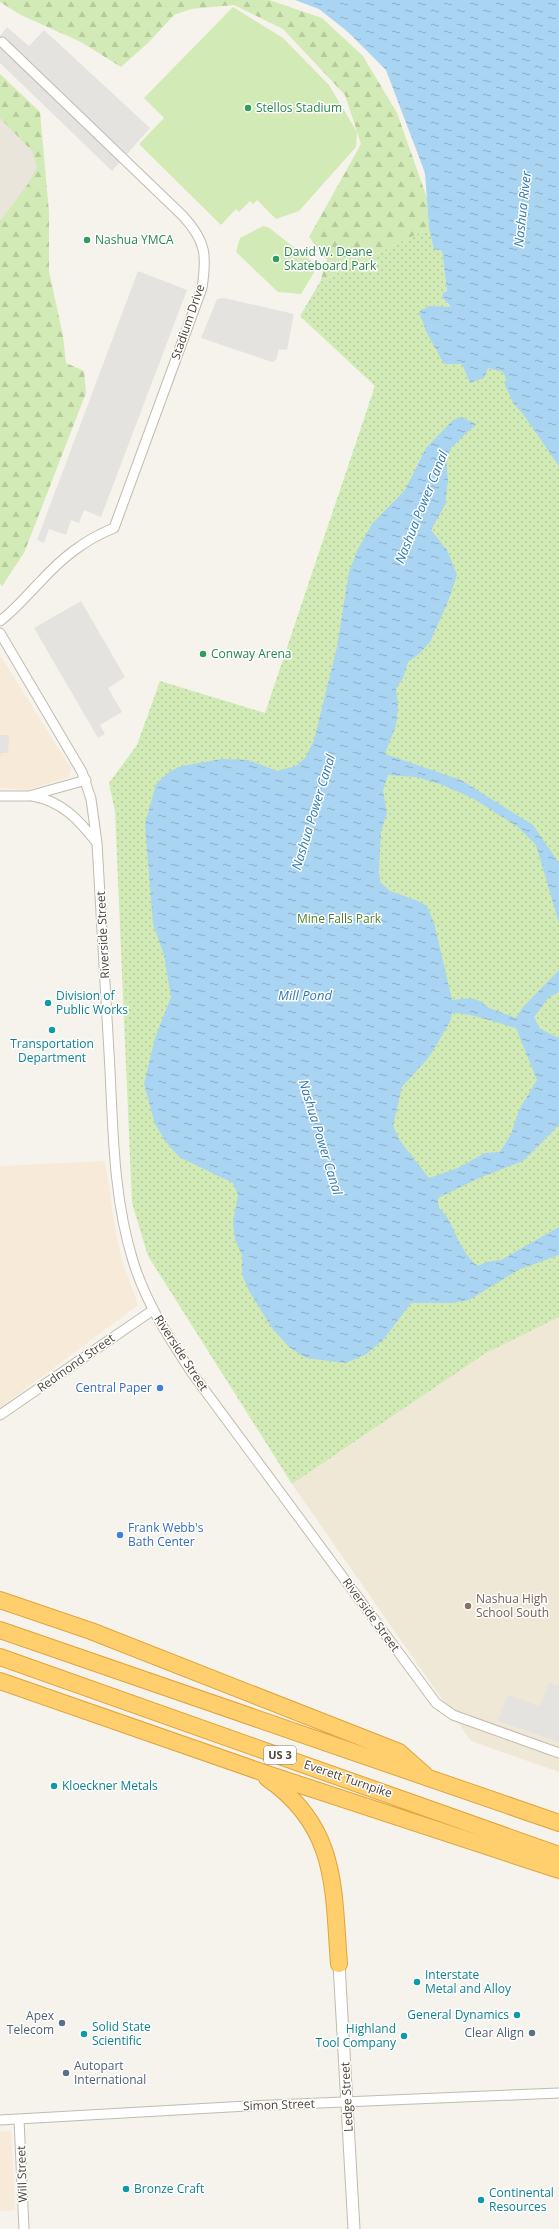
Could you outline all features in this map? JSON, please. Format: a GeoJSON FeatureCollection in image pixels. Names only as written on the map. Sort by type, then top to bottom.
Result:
{"type":"FeatureCollection","features":[{"type":"Feature","properties":{"kind":"highway"},"geometry":{"type":"LineString","coordinates":[[0,1600],[99,1634],[399,1752],[429,1779]]}},
{"type":"Feature","properties":{"kind":"highway","name":"US 3"},"geometry":{"type":"LineString","coordinates":[[0,1630],[559,1823]]}},
{"type":"Feature","properties":{"kind":"highway","name":"Everett Turnpike"},"geometry":{"type":"LineString","coordinates":[[0,1658],[559,1855]]}},
{"type":"Feature","properties":{"kind":"highway"},"geometry":{"type":"LineString","coordinates":[[0,1682],[250,1769],[559,1870]]}},
{"type":"Feature","properties":{"kind":"highway"},"geometry":{"type":"LineString","coordinates":[[250,1769],[274,1783],[297,1804],[313,1825],[323,1845],[332,1875],[339,1964]]}},
{"type":"Feature","properties":{"kind":"street","name":"Stadium Drive"},"geometry":{"type":"LineString","coordinates":[[0,621],[14,610],[57,564],[73,550],[114,528],[202,288],[205,255],[199,235],[183,216],[2,42]]}},
{"type":"Feature","properties":{"kind":"street","name":"Riverside Street"},"geometry":{"type":"LineString","coordinates":[[0,633],[86,780],[92,805],[97,843],[112,1121],[121,1213],[134,1262],[153,1310],[164,1331],[192,1373],[436,1703],[453,1715],[559,1753]]}},
{"type":"Feature","properties":{"kind":"street"},"geometry":{"type":"LineString","coordinates":[[29,796],[86,780]]}},
{"type":"Feature","properties":{"kind":"street"},"geometry":{"type":"LineString","coordinates":[[0,796],[29,796],[48,799],[63,807],[80,821],[97,843]]}},
{"type":"Feature","properties":{"kind":"street","name":"Redmond Street"},"geometry":{"type":"LineString","coordinates":[[0,1415],[153,1310]]}},
{"type":"Feature","properties":{"kind":"street","name":"Ledge Street"},"geometry":{"type":"LineString","coordinates":[[339,1964],[354,2229]]}},
{"type":"Feature","properties":{"kind":"street","name":"Simon Street"},"geometry":{"type":"LineString","coordinates":[[0,2120],[559,2093]]}},
{"type":"Feature","properties":{"kind":"street","name":"Will Street"},"geometry":{"type":"LineString","coordinates":[[20,2119],[24,2229]]}},
{"type":"Feature","properties":{"kind":"shaded area"},"geometry":{"type":"Polygon","coordinates":[[[7,27],[29,46],[44,30],[150,128],[112,171],[0,63],[0,36],[7,27]]]}},
{"type":"Feature","properties":{"kind":"shaded area"},"geometry":{"type":"Polygon","coordinates":[[[0,81],[35,114],[49,252],[0,268],[0,81]]]}},
{"type":"Feature","properties":{"kind":"shaded area"},"geometry":{"type":"Polygon","coordinates":[[[138,271],[187,290],[101,517],[84,510],[79,523],[71,520],[66,535],[49,529],[44,543],[37,540],[138,271]]]}},
{"type":"Feature","properties":{"kind":"shaded area"},"geometry":{"type":"Polygon","coordinates":[[[224,298],[294,314],[287,350],[279,349],[276,360],[272,362],[201,338],[217,299],[224,298]]]}},
{"type":"Feature","properties":{"kind":"shaded area"},"geometry":{"type":"Polygon","coordinates":[[[81,601],[125,677],[108,688],[122,712],[100,725],[105,734],[98,738],[34,628],[81,601]]]}},
{"type":"Feature","properties":{"kind":"shaded area"},"geometry":{"type":"Polygon","coordinates":[[[0,655],[71,769],[69,777],[27,790],[0,788],[0,655]]]}},
{"type":"Feature","properties":{"kind":"shaded area"},"geometry":{"type":"Polygon","coordinates":[[[0,735],[9,735],[8,753],[1,753],[1,756],[0,756],[0,735]]]}},
{"type":"Feature","properties":{"kind":"shaded area"},"geometry":{"type":"Polygon","coordinates":[[[105,1161],[116,1234],[123,1264],[138,1305],[0,1408],[0,1166],[105,1161]]]}},
{"type":"Feature","properties":{"kind":"shaded area","name":"Nashua High School South"},"geometry":{"type":"Polygon","coordinates":[[[559,1317],[559,1772],[471,1741],[292,1484],[486,1353],[559,1317]]]}},
{"type":"Feature","properties":{"kind":"shaded area"},"geometry":{"type":"Polygon","coordinates":[[[549,1682],[559,1686],[559,1742],[498,1721],[507,1695],[540,1706],[549,1682]]]}},
{"type":"Feature","properties":{"kind":"shaded area"},"geometry":{"type":"Polygon","coordinates":[[[11,2131],[15,2210],[0,2211],[0,2132],[11,2131]]]}},
{"type":"Feature","properties":{"kind":"green space"},"geometry":{"type":"Polygon","coordinates":[[[0,0],[269,0],[322,18],[363,56],[397,113],[427,198],[429,228],[320,282],[327,260],[309,237],[361,144],[345,95],[283,29],[234,5],[191,9],[174,15],[148,43],[121,67],[81,42],[21,15],[0,2],[0,0]]]}},
{"type":"Feature","properties":{"kind":"green space","name":"Stellos Stadium"},"geometry":{"type":"Polygon","coordinates":[[[233,7],[283,38],[329,85],[357,132],[356,147],[299,211],[276,219],[257,200],[253,204],[250,201],[239,212],[236,209],[221,225],[139,144],[164,118],[144,98],[233,7]]]}},
{"type":"Feature","properties":{"kind":"green space"},"geometry":{"type":"Polygon","coordinates":[[[0,74],[40,112],[49,212],[49,271],[63,336],[66,363],[84,371],[86,393],[24,553],[2,586],[0,584],[0,221],[28,184],[37,167],[32,151],[0,118],[0,74]]]}},
{"type":"Feature","properties":{"kind":"green space","name":"David W. Deane Skateboard Park"},"geometry":{"type":"Polygon","coordinates":[[[263,226],[268,227],[318,266],[301,294],[278,292],[236,252],[240,238],[263,226]]]}},
{"type":"Feature","properties":{"kind":"green space","name":"Mine Falls Park"},"geometry":{"type":"Polygon","coordinates":[[[429,228],[434,248],[442,251],[447,291],[442,297],[451,308],[429,306],[559,335],[559,1317],[486,1353],[292,1484],[148,1256],[132,1203],[115,811],[109,783],[137,745],[160,681],[265,713],[375,386],[300,316],[320,282],[429,228]]]}},
{"type":"Feature","properties":{"kind":"water","name":"Nashua River"},"geometry":{"type":"Polygon","coordinates":[[[295,0],[559,0],[559,466],[523,414],[513,403],[504,382],[507,380],[503,372],[488,368],[484,378],[470,383],[462,364],[444,364],[427,333],[419,312],[429,306],[451,307],[442,297],[443,293],[447,291],[442,251],[434,249],[429,228],[425,173],[386,70],[348,32],[319,9],[295,0]]]}},
{"type":"Feature","properties":{"kind":"water","name":"Mill Pond"},"geometry":{"type":"Polygon","coordinates":[[[461,417],[476,424],[451,448],[446,459],[448,480],[445,505],[431,530],[447,550],[457,575],[447,604],[430,642],[419,654],[408,662],[403,678],[396,689],[398,706],[396,725],[385,754],[461,780],[533,825],[559,863],[559,923],[536,845],[518,827],[474,799],[443,785],[416,777],[388,775],[383,791],[387,813],[381,831],[379,871],[380,882],[390,891],[418,901],[427,906],[434,923],[452,1000],[471,998],[480,1001],[489,1008],[516,1018],[523,1007],[559,970],[559,992],[548,998],[534,1017],[540,1029],[559,1038],[559,1125],[523,1161],[479,1178],[438,1198],[438,1206],[448,1219],[460,1244],[468,1256],[478,1266],[486,1262],[501,1260],[559,1227],[559,1255],[518,1270],[469,1300],[451,1303],[411,1303],[383,1340],[365,1355],[345,1363],[306,1358],[289,1347],[272,1328],[249,1291],[242,1274],[242,1255],[235,1240],[233,1222],[238,1195],[233,1183],[179,1157],[166,1142],[155,1124],[144,1084],[155,1038],[171,997],[164,955],[153,924],[145,824],[156,784],[169,772],[182,766],[222,759],[248,760],[277,771],[296,766],[306,757],[314,740],[337,647],[349,572],[358,549],[372,524],[405,490],[426,448],[453,420],[461,417]],[[452,1013],[450,1022],[429,1057],[402,1087],[393,1126],[400,1141],[429,1178],[458,1168],[485,1153],[500,1152],[511,1134],[519,1110],[537,1080],[516,1028],[476,1016],[452,1013]]]}},
{"type":"Feature","properties":{"kind":"place","name":"Stellos Stadium"},"geometry":{"type":"Point","coordinates":[248,108]}},
{"type":"Feature","properties":{"kind":"place","name":"Nashua YMCA"},"geometry":{"type":"Point","coordinates":[87,240]}},
{"type":"Feature","properties":{"kind":"place","name":"David W. Deane Skateboard Park"},"geometry":{"type":"Point","coordinates":[276,259]}},
{"type":"Feature","properties":{"kind":"place","name":"Conway Arena"},"geometry":{"type":"Point","coordinates":[203,654]}},
{"type":"Feature","properties":{"kind":"place","name":"Division of Public Works"},"geometry":{"type":"Point","coordinates":[48,1003]}},
{"type":"Feature","properties":{"kind":"place","name":"Transportation Department"},"geometry":{"type":"Point","coordinates":[52,1030]}},
{"type":"Feature","properties":{"kind":"place","name":"Central Paper"},"geometry":{"type":"Point","coordinates":[160,1388]}},
{"type":"Feature","properties":{"kind":"place","name":"Frank Webb's Bath Center"},"geometry":{"type":"Point","coordinates":[120,1535]}},
{"type":"Feature","properties":{"kind":"place","name":"Nashua High School South"},"geometry":{"type":"Point","coordinates":[468,1606]}},
{"type":"Feature","properties":{"kind":"place","name":"Kloeckner Metals"},"geometry":{"type":"Point","coordinates":[54,1786]}},
{"type":"Feature","properties":{"kind":"place","name":"Interstate Metal and Alloy"},"geometry":{"type":"Point","coordinates":[417,1982]}},
{"type":"Feature","properties":{"kind":"place","name":"General Dynamics"},"geometry":{"type":"Point","coordinates":[517,2015]}},
{"type":"Feature","properties":{"kind":"place","name":"Apex Telecom"},"geometry":{"type":"Point","coordinates":[62,2023]}},
{"type":"Feature","properties":{"kind":"place","name":"Clear Align"},"geometry":{"type":"Point","coordinates":[532,2033]}},
{"type":"Feature","properties":{"kind":"place","name":"Solid State Scientific"},"geometry":{"type":"Point","coordinates":[84,2034]}},
{"type":"Feature","properties":{"kind":"place","name":"Highland Tool Company"},"geometry":{"type":"Point","coordinates":[404,2036]}},
{"type":"Feature","properties":{"kind":"place","name":"Autopart International"},"geometry":{"type":"Point","coordinates":[66,2073]}},
{"type":"Feature","properties":{"kind":"place","name":"Bronze Craft"},"geometry":{"type":"Point","coordinates":[126,2189]}},
{"type":"Feature","properties":{"kind":"place","name":"Continental Resources"},"geometry":{"type":"Point","coordinates":[481,2200]}},
{"type":"Feature","properties":{"kind":"water label","name":"Nashua Power Canal"},"geometry":{"type":"Point","coordinates":[421,507]}},
{"type":"Feature","properties":{"kind":"water label","name":"Nashua Power Canal"},"geometry":{"type":"Point","coordinates":[313,812]}},
{"type":"Feature","properties":{"kind":"water label","name":"Nashua Power Canal"},"geometry":{"type":"Point","coordinates":[321,1137]}}]}
